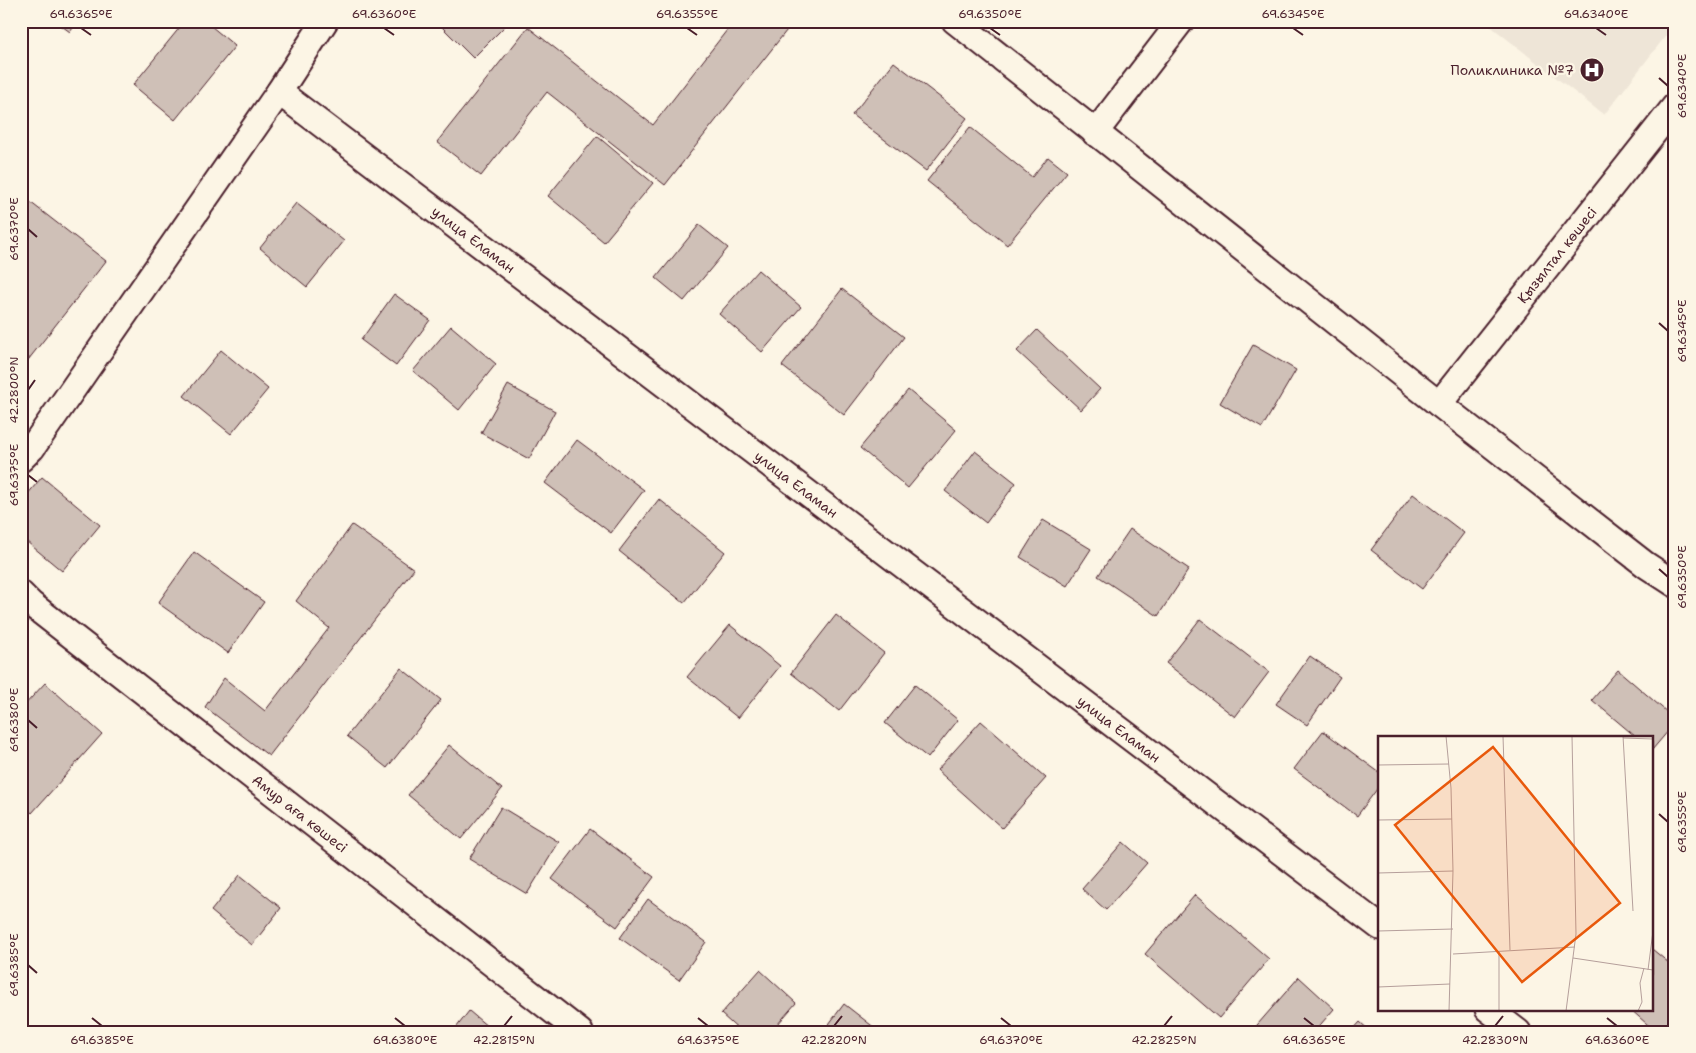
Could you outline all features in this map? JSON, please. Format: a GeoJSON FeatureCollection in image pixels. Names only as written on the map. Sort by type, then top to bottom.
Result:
{"type":"FeatureCollection","features":[{"type":"Feature","properties":{"kind":"street"},"geometry":{"type":"LineString","coordinates":[[21,459],[32,448],[279,92],[325,21]]}},
{"type":"Feature","properties":{"kind":"street"},"geometry":{"type":"LineString","coordinates":[[955,21],[1439,404],[1646,565],[1675,584]]}},
{"type":"Feature","properties":{"kind":"street"},"geometry":{"type":"LineString","coordinates":[[1095,133],[1181,21]]}},
{"type":"Feature","properties":{"kind":"street","name":"улица Еламан"},"geometry":{"type":"LineString","coordinates":[[279,92],[1378,925]]}},
{"type":"Feature","properties":{"kind":"street","name":"Қызылтал көшесі"},"geometry":{"type":"LineString","coordinates":[[1439,404],[1675,106]]}},
{"type":"Feature","properties":{"kind":"street","name":"Амур аға көшесі"},"geometry":{"type":"LineString","coordinates":[[21,594],[31,604],[580,1032]]}},
{"type":"Feature","properties":{"kind":"street"},"geometry":{"type":"LineString","coordinates":[[1489,1010],[1518,1032]]}},
{"type":"Feature","properties":{"kind":"shaded area","name":"Поликлиника №7"},"geometry":{"type":"Polygon","coordinates":[[[1484,21],[1675,21],[1675,24],[1604,115],[1484,21]]]}},
{"type":"Feature","properties":{"kind":"building"},"geometry":{"type":"Polygon","coordinates":[[[55,21],[78,21],[70,32],[55,21]]]}},
{"type":"Feature","properties":{"kind":"building"},"geometry":{"type":"Polygon","coordinates":[[[185,21],[205,21],[235,46],[175,120],[133,85],[185,21]]]}},
{"type":"Feature","properties":{"kind":"building"},"geometry":{"type":"Polygon","coordinates":[[[436,21],[510,21],[473,58],[436,21]]]}},
{"type":"Feature","properties":{"kind":"building"},"geometry":{"type":"Polygon","coordinates":[[[734,21],[794,21],[665,185],[547,92],[481,176],[437,142],[528,27],[653,125],[734,21]]]}},
{"type":"Feature","properties":{"kind":"building"},"geometry":{"type":"Polygon","coordinates":[[[894,62],[967,118],[926,171],[852,115],[894,62]]]}},
{"type":"Feature","properties":{"kind":"building"},"geometry":{"type":"Polygon","coordinates":[[[970,127],[1032,177],[1048,157],[1067,172],[1007,245],[927,181],[970,127]]]}},
{"type":"Feature","properties":{"kind":"building"},"geometry":{"type":"Polygon","coordinates":[[[597,136],[653,183],[604,242],[548,196],[597,136]]]}},
{"type":"Feature","properties":{"kind":"building"},"geometry":{"type":"Polygon","coordinates":[[[21,195],[106,261],[21,369],[21,195]]]}},
{"type":"Feature","properties":{"kind":"building"},"geometry":{"type":"Polygon","coordinates":[[[296,203],[344,241],[307,287],[260,248],[296,203]]]}},
{"type":"Feature","properties":{"kind":"building"},"geometry":{"type":"Polygon","coordinates":[[[699,225],[728,248],[684,301],[656,278],[699,225]]]}},
{"type":"Feature","properties":{"kind":"building"},"geometry":{"type":"Polygon","coordinates":[[[758,270],[801,307],[762,352],[719,314],[758,270]]]}},
{"type":"Feature","properties":{"kind":"building"},"geometry":{"type":"Polygon","coordinates":[[[842,289],[904,337],[844,415],[782,366],[842,289]]]}},
{"type":"Feature","properties":{"kind":"building"},"geometry":{"type":"Polygon","coordinates":[[[394,294],[430,320],[396,366],[361,340],[394,294]]]}},
{"type":"Feature","properties":{"kind":"building"},"geometry":{"type":"Polygon","coordinates":[[[451,326],[496,364],[459,410],[413,371],[451,326]]]}},
{"type":"Feature","properties":{"kind":"building"},"geometry":{"type":"Polygon","coordinates":[[[1037,330],[1100,389],[1081,410],[1017,351],[1037,330]]]}},
{"type":"Feature","properties":{"kind":"building"},"geometry":{"type":"Polygon","coordinates":[[[1253,345],[1296,370],[1262,428],[1220,403],[1253,345]]]}},
{"type":"Feature","properties":{"kind":"building"},"geometry":{"type":"Polygon","coordinates":[[[221,350],[268,389],[231,434],[184,396],[221,350]]]}},
{"type":"Feature","properties":{"kind":"building"},"geometry":{"type":"Polygon","coordinates":[[[508,385],[555,411],[529,459],[481,433],[508,385]]]}},
{"type":"Feature","properties":{"kind":"building"},"geometry":{"type":"Polygon","coordinates":[[[908,390],[956,430],[908,488],[860,448],[908,390]]]}},
{"type":"Feature","properties":{"kind":"building"},"geometry":{"type":"Polygon","coordinates":[[[577,440],[644,490],[611,533],[545,483],[577,440]]]}},
{"type":"Feature","properties":{"kind":"building"},"geometry":{"type":"Polygon","coordinates":[[[975,451],[1016,483],[986,523],[945,491],[975,451]]]}},
{"type":"Feature","properties":{"kind":"building"},"geometry":{"type":"Polygon","coordinates":[[[42,477],[100,525],[62,571],[21,537],[21,502],[42,477]]]}},
{"type":"Feature","properties":{"kind":"building"},"geometry":{"type":"Polygon","coordinates":[[[1413,494],[1464,533],[1422,589],[1371,550],[1413,494]]]}},
{"type":"Feature","properties":{"kind":"building"},"geometry":{"type":"Polygon","coordinates":[[[659,499],[725,552],[684,603],[619,551],[659,499]]]}},
{"type":"Feature","properties":{"kind":"building"},"geometry":{"type":"Polygon","coordinates":[[[1043,520],[1091,549],[1067,586],[1020,557],[1043,520]]]}},
{"type":"Feature","properties":{"kind":"building"},"geometry":{"type":"Polygon","coordinates":[[[352,525],[414,569],[269,756],[205,707],[224,678],[265,711],[329,628],[296,601],[352,525]]]}},
{"type":"Feature","properties":{"kind":"building"},"geometry":{"type":"Polygon","coordinates":[[[1130,529],[1189,569],[1158,616],[1098,576],[1130,529]]]}},
{"type":"Feature","properties":{"kind":"building"},"geometry":{"type":"Polygon","coordinates":[[[194,552],[264,602],[228,653],[158,603],[194,552]]]}},
{"type":"Feature","properties":{"kind":"building"},"geometry":{"type":"Polygon","coordinates":[[[836,615],[884,653],[839,711],[791,673],[836,615]]]}},
{"type":"Feature","properties":{"kind":"building"},"geometry":{"type":"Polygon","coordinates":[[[1200,619],[1269,672],[1235,717],[1166,663],[1200,619]]]}},
{"type":"Feature","properties":{"kind":"building"},"geometry":{"type":"Polygon","coordinates":[[[730,625],[780,666],[738,718],[687,677],[730,625]]]}},
{"type":"Feature","properties":{"kind":"building"},"geometry":{"type":"Polygon","coordinates":[[[1310,656],[1340,677],[1307,725],[1276,704],[1310,656]]]}},
{"type":"Feature","properties":{"kind":"building"},"geometry":{"type":"Polygon","coordinates":[[[401,668],[441,700],[387,768],[347,736],[401,668]]]}},
{"type":"Feature","properties":{"kind":"building"},"geometry":{"type":"Polygon","coordinates":[[[1618,670],[1675,719],[1675,723],[1654,748],[1654,736],[1635,736],[1592,700],[1618,670]]]}},
{"type":"Feature","properties":{"kind":"building"},"geometry":{"type":"Polygon","coordinates":[[[45,683],[102,734],[32,813],[21,803],[21,709],[45,683]]]}},
{"type":"Feature","properties":{"kind":"building"},"geometry":{"type":"Polygon","coordinates":[[[915,685],[958,720],[928,758],[885,723],[915,685]]]}},
{"type":"Feature","properties":{"kind":"building"},"geometry":{"type":"Polygon","coordinates":[[[981,721],[1046,778],[1002,828],[937,770],[981,721]]]}},
{"type":"Feature","properties":{"kind":"building"},"geometry":{"type":"Polygon","coordinates":[[[1323,731],[1378,772],[1378,788],[1357,816],[1294,769],[1323,731]]]}},
{"type":"Feature","properties":{"kind":"building"},"geometry":{"type":"Polygon","coordinates":[[[449,745],[502,789],[461,839],[408,795],[449,745]]]}},
{"type":"Feature","properties":{"kind":"building"},"geometry":{"type":"Polygon","coordinates":[[[501,807],[559,842],[527,894],[469,859],[501,807]]]}},
{"type":"Feature","properties":{"kind":"building"},"geometry":{"type":"Polygon","coordinates":[[[590,829],[654,877],[617,927],[552,879],[590,829]]]}},
{"type":"Feature","properties":{"kind":"building"},"geometry":{"type":"Polygon","coordinates":[[[1123,842],[1147,863],[1106,910],[1082,889],[1123,842]]]}},
{"type":"Feature","properties":{"kind":"building"},"geometry":{"type":"Polygon","coordinates":[[[240,875],[281,908],[252,945],[211,911],[240,875]]]}},
{"type":"Feature","properties":{"kind":"building"},"geometry":{"type":"Polygon","coordinates":[[[1195,895],[1269,959],[1219,1018],[1145,954],[1195,895]]]}},
{"type":"Feature","properties":{"kind":"building"},"geometry":{"type":"Polygon","coordinates":[[[648,899],[706,942],[679,980],[620,938],[648,899]]]}},
{"type":"Feature","properties":{"kind":"building"},"geometry":{"type":"Polygon","coordinates":[[[1654,951],[1675,968],[1675,1014],[1660,1032],[1656,1032],[1631,1010],[1654,1010],[1654,951]]]}},
{"type":"Feature","properties":{"kind":"building"},"geometry":{"type":"Polygon","coordinates":[[[760,970],[796,1003],[771,1032],[741,1032],[721,1014],[760,970]]]}},
{"type":"Feature","properties":{"kind":"building"},"geometry":{"type":"Polygon","coordinates":[[[1299,977],[1334,1009],[1314,1032],[1251,1032],[1299,977]]]}},
{"type":"Feature","properties":{"kind":"building"},"geometry":{"type":"Polygon","coordinates":[[[844,1004],[880,1032],[823,1032],[844,1004]]]}},
{"type":"Feature","properties":{"kind":"building"},"geometry":{"type":"Polygon","coordinates":[[[469,1011],[494,1032],[453,1032],[469,1011]]]}},
{"type":"Feature","properties":{"kind":"building"},"geometry":{"type":"Polygon","coordinates":[[[1360,1022],[1371,1032],[1351,1032],[1360,1022]]]}},
{"type":"Feature","properties":{"kind":"place","name":"Поликлиника №7"},"geometry":{"type":"Point","coordinates":[1592,70]}}]}
